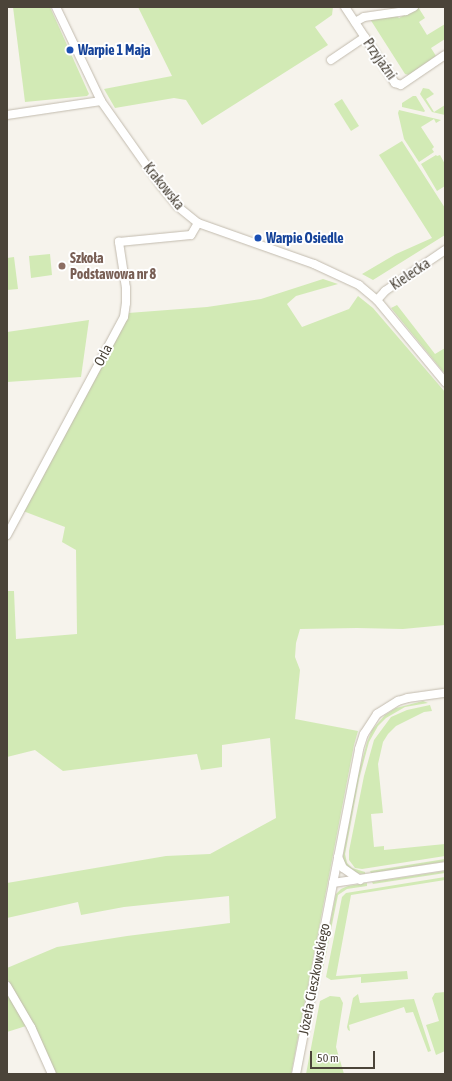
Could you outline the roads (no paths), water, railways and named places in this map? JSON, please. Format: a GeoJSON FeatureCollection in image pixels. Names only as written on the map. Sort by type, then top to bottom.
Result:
{"type":"FeatureCollection","features":[{"type":"Feature","properties":{"kind":"street","name":"Krakowska"},"geometry":{"type":"LineString","coordinates":[[56,7],[101,101],[161,186],[177,206],[198,224],[336,273],[359,286],[377,300],[445,382]]}},
{"type":"Feature","properties":{"kind":"street","name":"Przyjaźni"},"geometry":{"type":"LineString","coordinates":[[346,7],[395,83],[401,85],[445,56]]}},
{"type":"Feature","properties":{"kind":"street"},"geometry":{"type":"LineString","coordinates":[[355,22],[364,17],[406,11],[414,7]]}},
{"type":"Feature","properties":{"kind":"street"},"geometry":{"type":"LineString","coordinates":[[331,60],[365,38]]}},
{"type":"Feature","properties":{"kind":"street"},"geometry":{"type":"LineString","coordinates":[[7,115],[101,101]]}},
{"type":"Feature","properties":{"kind":"street","name":"Orla"},"geometry":{"type":"LineString","coordinates":[[7,535],[16,515],[124,317],[126,288],[118,242],[191,235],[198,224]]}},
{"type":"Feature","properties":{"kind":"street","name":"Kielecka"},"geometry":{"type":"LineString","coordinates":[[377,300],[385,291],[445,250]]}},
{"type":"Feature","properties":{"kind":"street","name":"Józefa Cieszkowskiego"},"geometry":{"type":"LineString","coordinates":[[296,1074],[359,749],[369,725],[383,709],[398,701],[408,698],[445,693]]}},
{"type":"Feature","properties":{"kind":"street"},"geometry":{"type":"LineString","coordinates":[[338,856],[343,868],[360,880]]}},
{"type":"Feature","properties":{"kind":"street"},"geometry":{"type":"LineString","coordinates":[[332,883],[445,866]]}},
{"type":"Feature","properties":{"kind":"street"},"geometry":{"type":"LineString","coordinates":[[7,986],[31,1027],[52,1074]]}},
{"type":"Feature","properties":{"kind":"place","name":"Warpie 1 Maja"},"geometry":{"type":"Point","coordinates":[70,50]}},
{"type":"Feature","properties":{"kind":"place","name":"Warpie Osiedle"},"geometry":{"type":"Point","coordinates":[258,238]}},
{"type":"Feature","properties":{"kind":"place","name":"Szkoła Podstawowa nr 8"},"geometry":{"type":"Point","coordinates":[62,266]}}]}
